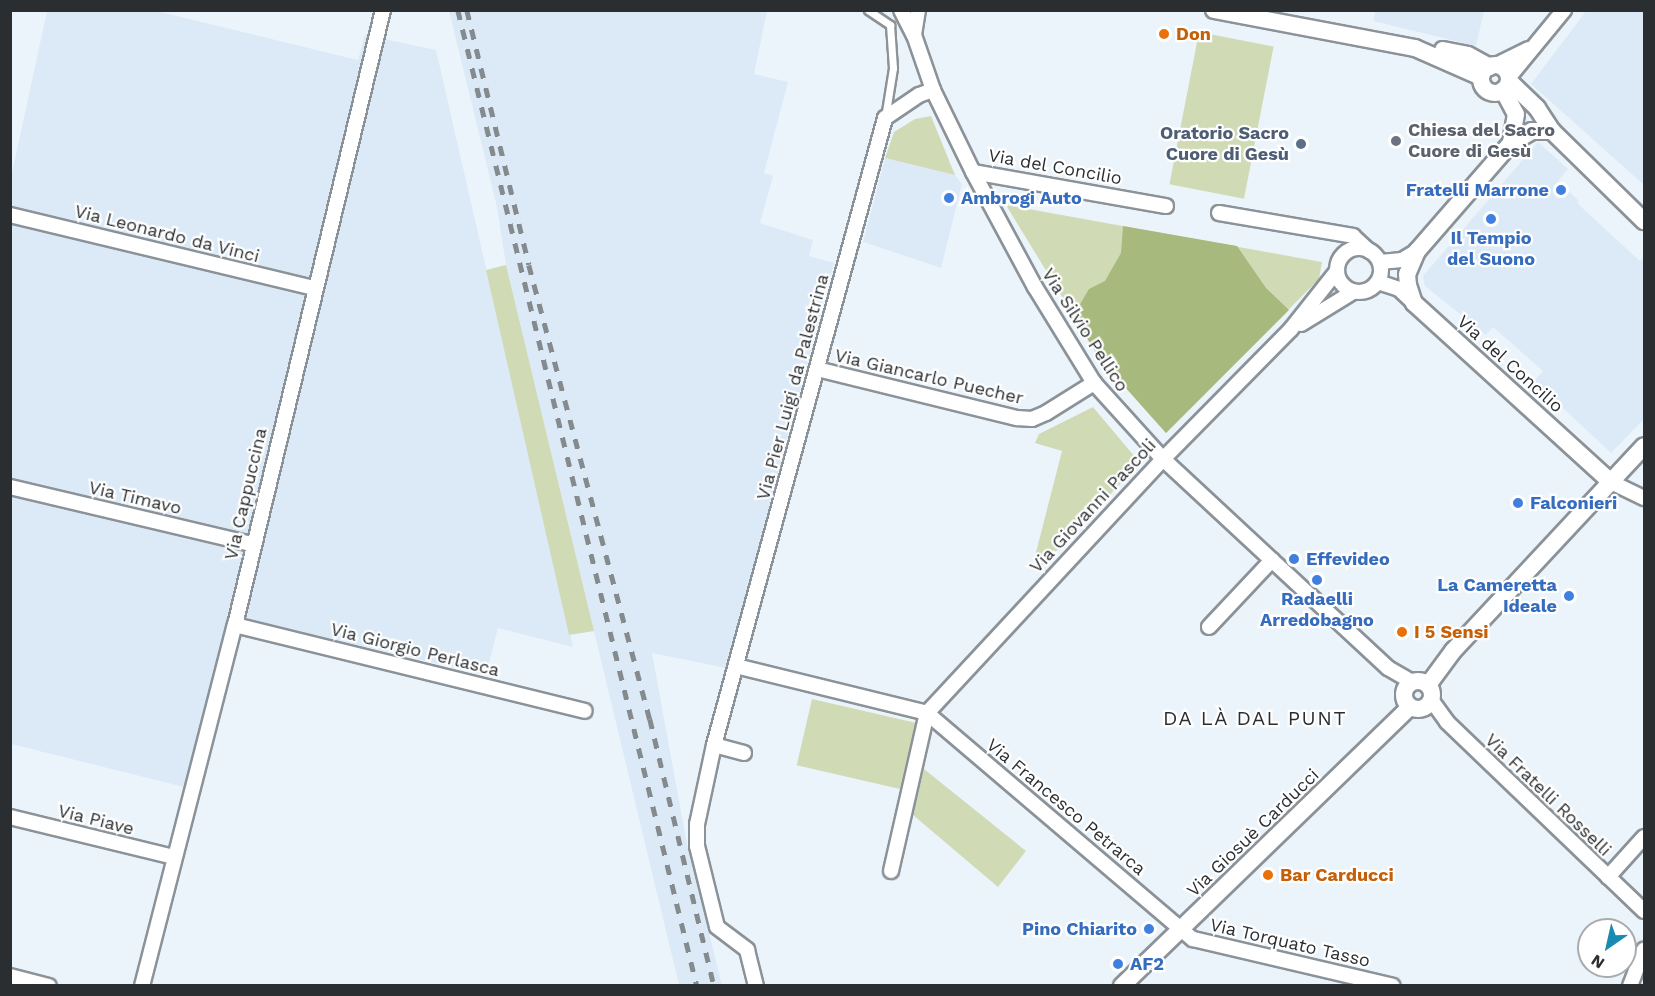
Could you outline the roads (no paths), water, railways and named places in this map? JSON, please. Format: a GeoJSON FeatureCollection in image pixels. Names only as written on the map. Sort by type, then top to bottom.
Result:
{"type":"FeatureCollection","features":[{"type":"Feature","properties":{"kind":"street","name":"Via Cappuccina"},"geometry":{"type":"LineString","coordinates":[[142,986],[235,625],[252,544],[383,10]]}},
{"type":"Feature","properties":{"kind":"street","name":"Via Silvio Pellico"},"geometry":{"type":"LineString","coordinates":[[901,10],[914,35],[933,90],[973,172],[1035,287],[1094,383],[1163,459],[1388,668],[1424,689]]}},
{"type":"Feature","properties":{"kind":"street","name":"Via Silvio Pellico"},"geometry":{"type":"LineString","coordinates":[[914,35],[918,10]]}},
{"type":"Feature","properties":{"kind":"street"},"geometry":{"type":"LineString","coordinates":[[1214,10],[1265,15],[1415,48],[1488,70],[1505,70],[1516,114],[1511,143]]}},
{"type":"Feature","properties":{"kind":"street"},"geometry":{"type":"LineString","coordinates":[[1488,70],[1490,92],[1507,83],[1564,10]]}},
{"type":"Feature","properties":{"kind":"street"},"geometry":{"type":"LineString","coordinates":[[1488,70],[1538,44]]}},
{"type":"Feature","properties":{"kind":"street"},"geometry":{"type":"LineString","coordinates":[[1507,83],[1537,108],[1552,131],[1644,221]]}},
{"type":"Feature","properties":{"kind":"street"},"geometry":{"type":"LineString","coordinates":[[885,118],[919,94],[933,90]]}},
{"type":"Feature","properties":{"kind":"street","name":"Via Pier Luigi da Palestrina"},"geometry":{"type":"LineString","coordinates":[[756,986],[747,950],[717,927],[697,846],[697,824],[714,745],[885,118]]}},
{"type":"Feature","properties":{"kind":"street"},"geometry":{"type":"LineString","coordinates":[[1414,303],[1407,274],[1417,251],[1511,143],[1532,131],[1552,131]]}},
{"type":"Feature","properties":{"kind":"street","name":"Via del Concilio"},"geometry":{"type":"LineString","coordinates":[[973,172],[1166,206]]}},
{"type":"Feature","properties":{"kind":"street"},"geometry":{"type":"LineString","coordinates":[[1219,213],[1353,236],[1380,262]]}},
{"type":"Feature","properties":{"kind":"street","name":"Via Leonardo da Vinci"},"geometry":{"type":"LineString","coordinates":[[10,214],[315,288]]}},
{"type":"Feature","properties":{"kind":"street"},"geometry":{"type":"LineString","coordinates":[[1317,231],[1344,255]]}},
{"type":"Feature","properties":{"kind":"street"},"geometry":{"type":"LineString","coordinates":[[1369,251],[1354,249],[1344,255],[1337,271],[1343,285],[1353,292],[1366,291],[1378,282],[1380,262]]}},
{"type":"Feature","properties":{"kind":"street"},"geometry":{"type":"LineString","coordinates":[[1380,262],[1402,260],[1417,251]]}},
{"type":"Feature","properties":{"kind":"street","name":"Via Giovanni Pascoli"},"geometry":{"type":"LineString","coordinates":[[927,713],[1163,459],[1291,329],[1337,271]]}},
{"type":"Feature","properties":{"kind":"street","name":"Via del Concilio"},"geometry":{"type":"LineString","coordinates":[[1378,282],[1399,289],[1611,482]]}},
{"type":"Feature","properties":{"kind":"street","name":"Via Giovanni Pascoli"},"geometry":{"type":"LineString","coordinates":[[1291,329],[1353,292]]}},
{"type":"Feature","properties":{"kind":"street","name":"Via Giancarlo Puecher"},"geometry":{"type":"LineString","coordinates":[[817,369],[1017,418],[1032,419],[1046,413],[1094,383]]}},
{"type":"Feature","properties":{"kind":"street"},"geometry":{"type":"LineString","coordinates":[[1424,689],[1404,697],[1410,707],[1419,710],[1424,689],[1453,651],[1644,446]]}},
{"type":"Feature","properties":{"kind":"street"},"geometry":{"type":"LineString","coordinates":[[1611,482],[1644,498]]}},
{"type":"Feature","properties":{"kind":"street","name":"Via Timavo"},"geometry":{"type":"LineString","coordinates":[[10,487],[252,544]]}},
{"type":"Feature","properties":{"kind":"street"},"geometry":{"type":"LineString","coordinates":[[1209,627],[1272,560]]}},
{"type":"Feature","properties":{"kind":"street","name":"Via Giorgio Perlasca"},"geometry":{"type":"LineString","coordinates":[[235,625],[585,711]]}},
{"type":"Feature","properties":{"kind":"street","name":"Via Francesco Petrarca"},"geometry":{"type":"LineString","coordinates":[[736,666],[927,713],[1182,929]]}},
{"type":"Feature","properties":{"kind":"street","name":"Via Fratelli Rosselli"},"geometry":{"type":"LineString","coordinates":[[1424,689],[1447,722],[1644,910]]}},
{"type":"Feature","properties":{"kind":"street","name":"Via Giosuè Carducci"},"geometry":{"type":"LineString","coordinates":[[1122,986],[1410,707]]}},
{"type":"Feature","properties":{"kind":"street"},"geometry":{"type":"LineString","coordinates":[[891,871],[927,713]]}},
{"type":"Feature","properties":{"kind":"street"},"geometry":{"type":"LineString","coordinates":[[714,745],[744,753]]}},
{"type":"Feature","properties":{"kind":"street","name":"Via Piave"},"geometry":{"type":"LineString","coordinates":[[10,817],[174,857]]}},
{"type":"Feature","properties":{"kind":"street"},"geometry":{"type":"LineString","coordinates":[[1608,877],[1644,837]]}},
{"type":"Feature","properties":{"kind":"street","name":"Via Torquato Tasso"},"geometry":{"type":"LineString","coordinates":[[1182,929],[1193,939],[1352,981],[1393,986]]}},
{"type":"Feature","properties":{"kind":"street"},"geometry":{"type":"LineString","coordinates":[[1630,986],[1644,950]]}},
{"type":"Feature","properties":{"kind":"street"},"geometry":{"type":"LineString","coordinates":[[10,976],[49,986]]}},
{"type":"Feature","properties":{"kind":"lane","name":"Via Pier Luigi da Palestrina"},"geometry":{"type":"LineString","coordinates":[[868,10],[890,25],[893,68],[885,118]]}},
{"type":"Feature","properties":{"kind":"railway"},"geometry":{"type":"LineString","coordinates":[[458,10],[697,986]]}},
{"type":"Feature","properties":{"kind":"railway"},"geometry":{"type":"LineString","coordinates":[[467,10],[529,265],[650,719],[714,986]]}},
{"type":"Feature","properties":{"kind":"place","name":"Don"},"geometry":{"type":"Point","coordinates":[1164,34]}},
{"type":"Feature","properties":{"kind":"place","name":"Chiesa del Sacro Cuore di Gesù"},"geometry":{"type":"Point","coordinates":[1396,141]}},
{"type":"Feature","properties":{"kind":"place","name":"Oratorio Sacro Cuore di Gesù"},"geometry":{"type":"Point","coordinates":[1301,144]}},
{"type":"Feature","properties":{"kind":"place","name":"Fratelli Marrone"},"geometry":{"type":"Point","coordinates":[1561,190]}},
{"type":"Feature","properties":{"kind":"place","name":"Ambrogi Auto"},"geometry":{"type":"Point","coordinates":[949,198]}},
{"type":"Feature","properties":{"kind":"place","name":"Il Tempio del Suono"},"geometry":{"type":"Point","coordinates":[1491,219]}},
{"type":"Feature","properties":{"kind":"place","name":"Falconieri"},"geometry":{"type":"Point","coordinates":[1518,503]}},
{"type":"Feature","properties":{"kind":"place","name":"Effevideo"},"geometry":{"type":"Point","coordinates":[1294,559]}},
{"type":"Feature","properties":{"kind":"place","name":"Radaelli Arredobagno"},"geometry":{"type":"Point","coordinates":[1317,580]}},
{"type":"Feature","properties":{"kind":"place","name":"La Cameretta Ideale"},"geometry":{"type":"Point","coordinates":[1569,596]}},
{"type":"Feature","properties":{"kind":"place","name":"I 5 Sensi"},"geometry":{"type":"Point","coordinates":[1402,632]}},
{"type":"Feature","properties":{"kind":"place","name":"Bar Carducci"},"geometry":{"type":"Point","coordinates":[1268,875]}},
{"type":"Feature","properties":{"kind":"place","name":"Pino Chiarito"},"geometry":{"type":"Point","coordinates":[1149,929]}},
{"type":"Feature","properties":{"kind":"place","name":"AF2"},"geometry":{"type":"Point","coordinates":[1118,964]}},
{"type":"Feature","properties":{"kind":"district","name":"DA LÀ DAL PUNT"},"geometry":{"type":"Point","coordinates":[1255,718]}}]}
